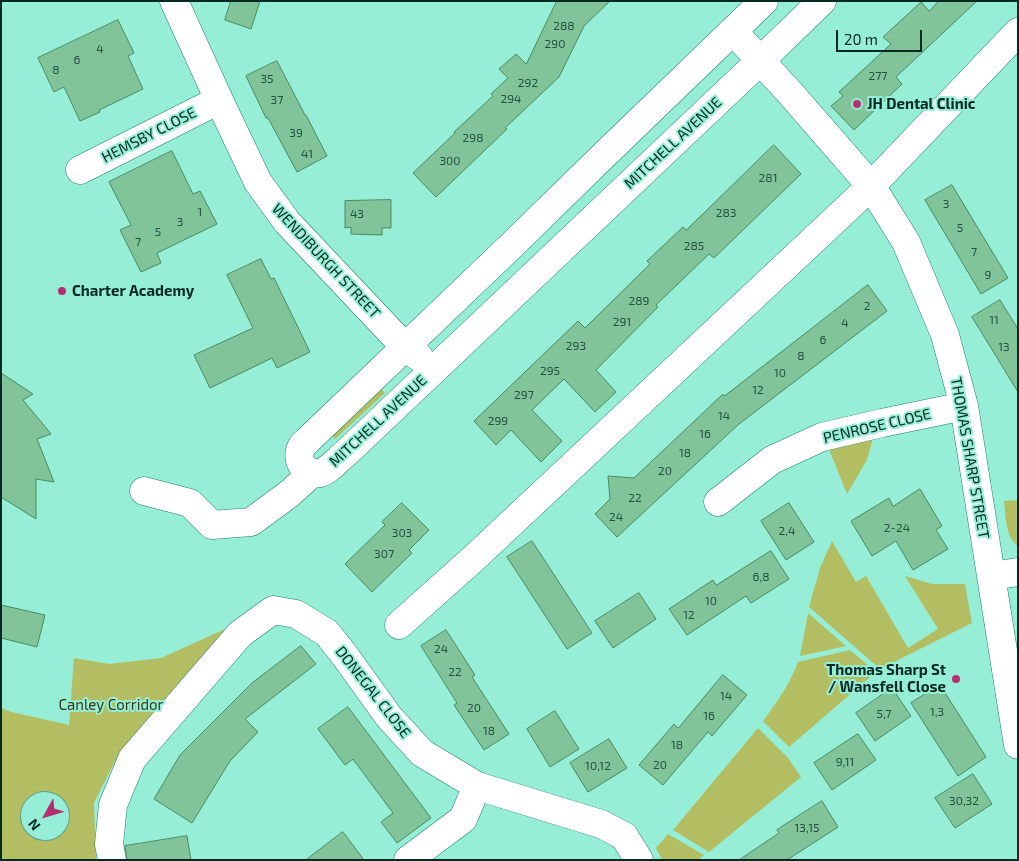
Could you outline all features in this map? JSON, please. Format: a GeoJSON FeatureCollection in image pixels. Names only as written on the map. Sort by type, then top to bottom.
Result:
{"type":"FeatureCollection","features":[{"type":"Feature","properties":{"kind":"street","name":"WENDIBURGH STREET"},"geometry":{"type":"LineString","coordinates":[[174,1],[258,182],[282,216],[405,347],[435,368]]}},
{"type":"Feature","properties":{"kind":"street","name":"MITCHELL AVENUE"},"geometry":{"type":"LineString","coordinates":[[764,1],[302,446],[300,459],[306,470],[312,473],[319,473],[332,465],[822,1]]}},
{"type":"Feature","properties":{"kind":"street","name":"THOMAS SHARP STREET"},"geometry":{"type":"LineString","coordinates":[[733,31],[872,186],[906,242],[945,336],[1005,574],[1018,745]]}},
{"type":"Feature","properties":{"kind":"street"},"geometry":{"type":"LineString","coordinates":[[399,625],[501,533],[872,186],[1018,32]]}},
{"type":"Feature","properties":{"kind":"street","name":"HEMSBY CLOSE"},"geometry":{"type":"LineString","coordinates":[[80,170],[219,100]]}},
{"type":"Feature","properties":{"kind":"street","name":"PENROSE CLOSE"},"geometry":{"type":"LineString","coordinates":[[718,502],[772,460],[822,437],[964,406]]}},
{"type":"Feature","properties":{"kind":"street"},"geometry":{"type":"LineString","coordinates":[[144,491],[190,503],[212,525],[251,522],[289,494],[312,473]]}},
{"type":"Feature","properties":{"kind":"street","name":"DONEGAL CLOSE"},"geometry":{"type":"LineString","coordinates":[[112,860],[109,844],[113,805],[132,758],[240,634],[272,610],[296,614],[327,633],[388,717],[422,753],[477,786],[601,824],[624,836],[639,860]]}},
{"type":"Feature","properties":{"kind":"street"},"geometry":{"type":"LineString","coordinates":[[408,860],[463,819],[477,786]]}},
{"type":"Feature","properties":{"kind":"green space"},"geometry":{"type":"Polygon","coordinates":[[[376,383],[385,393],[335,439],[327,431],[376,383]]]}},
{"type":"Feature","properties":{"kind":"green space"},"geometry":{"type":"Polygon","coordinates":[[[873,438],[867,460],[847,494],[829,449],[873,438]]]}},
{"type":"Feature","properties":{"kind":"green space"},"geometry":{"type":"Polygon","coordinates":[[[1018,500],[1018,546],[1008,532],[1004,501],[1018,500]]]}},
{"type":"Feature","properties":{"kind":"green space"},"geometry":{"type":"Polygon","coordinates":[[[832,541],[856,582],[866,576],[908,648],[938,629],[905,576],[932,584],[965,584],[972,623],[880,669],[809,607],[820,568],[832,541]]]}},
{"type":"Feature","properties":{"kind":"green space"},"geometry":{"type":"Polygon","coordinates":[[[808,613],[846,646],[800,656],[808,613]]]}},
{"type":"Feature","properties":{"kind":"green space","name":"Canley Corridor"},"geometry":{"type":"Polygon","coordinates":[[[234,625],[115,761],[94,803],[96,860],[1,860],[1,708],[69,725],[74,658],[109,664],[161,658],[234,625]]]}},
{"type":"Feature","properties":{"kind":"green space"},"geometry":{"type":"Polygon","coordinates":[[[850,650],[876,672],[789,747],[763,721],[787,685],[798,662],[850,650]]]}},
{"type":"Feature","properties":{"kind":"green space"},"geometry":{"type":"Polygon","coordinates":[[[758,728],[788,758],[801,777],[709,852],[673,830],[758,728]]]}},
{"type":"Feature","properties":{"kind":"green space"},"geometry":{"type":"Polygon","coordinates":[[[668,834],[704,855],[698,860],[662,860],[656,848],[668,834]]]}},
{"type":"Feature","properties":{"kind":"building"},"geometry":{"type":"Polygon","coordinates":[[[231,1],[260,1],[251,29],[225,20],[231,1]]]}},
{"type":"Feature","properties":{"kind":"building"},"geometry":{"type":"Polygon","coordinates":[[[557,1],[610,1],[584,26],[559,77],[436,197],[413,173],[493,96],[491,94],[508,78],[499,69],[516,54],[526,64],[557,1]]]}},
{"type":"Feature","properties":{"kind":"building"},"geometry":{"type":"Polygon","coordinates":[[[939,1],[977,1],[896,77],[902,84],[854,130],[831,106],[843,96],[839,92],[891,44],[883,37],[921,2],[929,11],[939,1]]]}},
{"type":"Feature","properties":{"kind":"building"},"geometry":{"type":"Polygon","coordinates":[[[118,20],[134,53],[128,56],[143,89],[80,121],[64,87],[54,92],[38,58],[118,20]]]}},
{"type":"Feature","properties":{"kind":"building"},"geometry":{"type":"Polygon","coordinates":[[[277,61],[327,156],[297,172],[268,118],[266,118],[246,76],[277,61]]]}},
{"type":"Feature","properties":{"kind":"building"},"geometry":{"type":"Polygon","coordinates":[[[774,145],[801,174],[714,258],[709,254],[656,305],[658,307],[596,370],[616,392],[595,412],[564,379],[532,410],[562,441],[541,462],[511,430],[496,445],[474,421],[578,321],[585,328],[650,264],[647,261],[683,227],[686,230],[774,145]]]}},
{"type":"Feature","properties":{"kind":"building"},"geometry":{"type":"Polygon","coordinates":[[[172,151],[193,194],[200,191],[217,224],[157,253],[161,263],[141,272],[120,230],[131,225],[109,182],[172,151]]]}},
{"type":"Feature","properties":{"kind":"building"},"geometry":{"type":"Polygon","coordinates":[[[952,185],[1008,278],[981,294],[925,200],[952,185]]]}},
{"type":"Feature","properties":{"kind":"building"},"geometry":{"type":"Polygon","coordinates":[[[391,200],[391,228],[382,228],[382,235],[351,234],[351,227],[345,228],[345,201],[391,200]]]}},
{"type":"Feature","properties":{"kind":"building"},"geometry":{"type":"Polygon","coordinates":[[[261,259],[271,279],[274,278],[310,352],[277,368],[272,358],[210,388],[194,355],[253,328],[227,275],[261,259]]]}},
{"type":"Feature","properties":{"kind":"building"},"geometry":{"type":"Polygon","coordinates":[[[868,285],[887,311],[739,424],[617,537],[595,514],[610,499],[608,476],[634,478],[723,394],[724,396],[868,285]]]}},
{"type":"Feature","properties":{"kind":"building"},"geometry":{"type":"Polygon","coordinates":[[[1000,300],[1018,329],[1018,392],[972,317],[1000,300]]]}},
{"type":"Feature","properties":{"kind":"building"},"geometry":{"type":"Polygon","coordinates":[[[1,373],[33,394],[23,400],[51,434],[37,439],[54,482],[36,479],[36,519],[1,497],[1,373]]]}},
{"type":"Feature","properties":{"kind":"building"},"geometry":{"type":"Polygon","coordinates":[[[920,489],[942,526],[936,530],[948,549],[913,570],[896,541],[872,556],[851,521],[889,498],[893,506],[920,489]]]}},
{"type":"Feature","properties":{"kind":"building"},"geometry":{"type":"Polygon","coordinates":[[[402,503],[429,530],[409,550],[412,553],[372,592],[345,564],[385,525],[382,522],[402,503]]]}},
{"type":"Feature","properties":{"kind":"building"},"geometry":{"type":"Polygon","coordinates":[[[789,503],[814,542],[786,560],[761,521],[789,503]]]}},
{"type":"Feature","properties":{"kind":"building"},"geometry":{"type":"Polygon","coordinates":[[[532,541],[592,633],[567,649],[507,557],[532,541]]]}},
{"type":"Feature","properties":{"kind":"building"},"geometry":{"type":"Polygon","coordinates":[[[771,551],[789,579],[751,603],[746,596],[687,635],[669,609],[713,580],[716,585],[771,551]]]}},
{"type":"Feature","properties":{"kind":"building"},"geometry":{"type":"Polygon","coordinates":[[[639,593],[656,619],[613,648],[595,621],[639,593]]]}},
{"type":"Feature","properties":{"kind":"building"},"geometry":{"type":"Polygon","coordinates":[[[1,605],[45,615],[37,647],[1,638],[1,605]]]}},
{"type":"Feature","properties":{"kind":"building"},"geometry":{"type":"Polygon","coordinates":[[[446,630],[475,675],[472,677],[509,734],[484,750],[454,705],[457,703],[421,646],[446,630]]]}},
{"type":"Feature","properties":{"kind":"building"},"geometry":{"type":"Polygon","coordinates":[[[301,646],[316,664],[245,719],[258,732],[230,761],[192,823],[154,799],[180,755],[252,683],[301,646]]]}},
{"type":"Feature","properties":{"kind":"building"},"geometry":{"type":"Polygon","coordinates":[[[723,675],[747,695],[712,736],[708,732],[663,785],[639,765],[674,724],[678,728],[723,675]]]}},
{"type":"Feature","properties":{"kind":"building"},"geometry":{"type":"Polygon","coordinates":[[[940,685],[986,757],[958,776],[911,703],[940,685]]]}},
{"type":"Feature","properties":{"kind":"building"},"geometry":{"type":"Polygon","coordinates":[[[892,688],[911,716],[875,741],[856,713],[892,688]]]}},
{"type":"Feature","properties":{"kind":"building"},"geometry":{"type":"Polygon","coordinates":[[[348,707],[431,818],[397,843],[381,822],[393,813],[353,759],[345,765],[318,729],[348,707]]]}},
{"type":"Feature","properties":{"kind":"building"},"geometry":{"type":"Polygon","coordinates":[[[555,711],[579,749],[550,767],[527,729],[555,711]]]}},
{"type":"Feature","properties":{"kind":"building"},"geometry":{"type":"Polygon","coordinates":[[[858,734],[876,760],[832,790],[814,763],[858,734]]]}},
{"type":"Feature","properties":{"kind":"building"},"geometry":{"type":"Polygon","coordinates":[[[609,739],[627,768],[588,792],[570,763],[609,739]]]}},
{"type":"Feature","properties":{"kind":"building"},"geometry":{"type":"Polygon","coordinates":[[[973,774],[992,804],[955,828],[935,798],[973,774]]]}},
{"type":"Feature","properties":{"kind":"building"},"geometry":{"type":"Polygon","coordinates":[[[822,801],[838,827],[787,860],[739,860],[779,833],[777,830],[822,801]]]}},
{"type":"Feature","properties":{"kind":"building"},"geometry":{"type":"Polygon","coordinates":[[[343,832],[364,860],[306,860],[343,832]]]}},
{"type":"Feature","properties":{"kind":"building"},"geometry":{"type":"Polygon","coordinates":[[[187,836],[191,860],[127,860],[125,846],[187,836]]]}},
{"type":"Feature","properties":{"kind":"place","name":"JH Dental Clinic"},"geometry":{"type":"Point","coordinates":[857,104]}},
{"type":"Feature","properties":{"kind":"place","name":"Charter Academy"},"geometry":{"type":"Point","coordinates":[62,291]}},
{"type":"Feature","properties":{"kind":"place","name":"Thomas Sharp St / Wansfell Close"},"geometry":{"type":"Point","coordinates":[956,679]}}]}
